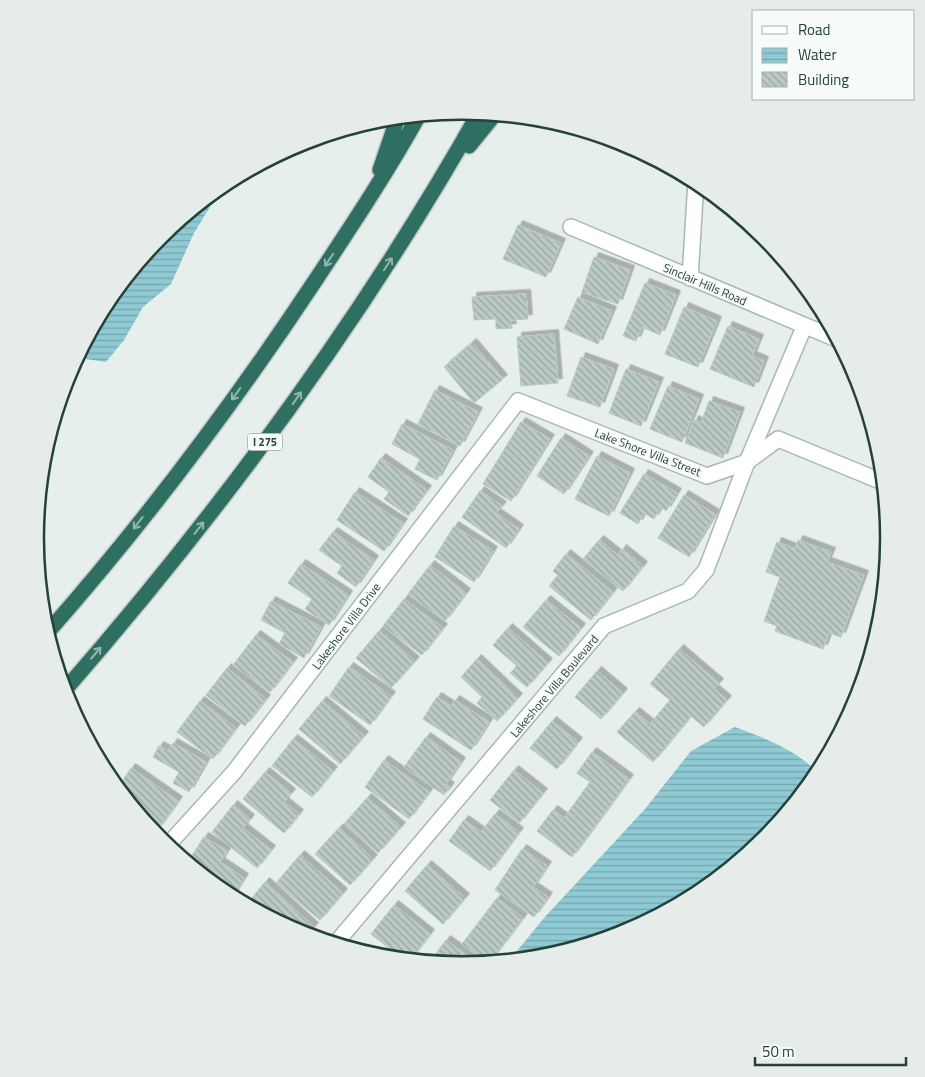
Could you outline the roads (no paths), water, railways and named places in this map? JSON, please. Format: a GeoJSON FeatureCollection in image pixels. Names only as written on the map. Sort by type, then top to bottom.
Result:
{"type":"FeatureCollection","features":[{"type":"Feature","properties":{"kind":"highway","name":"I 275"},"geometry":{"type":"LineString","coordinates":[[70,684],[179,554],[244,470],[341,335],[444,176],[476,120]]}},
{"type":"Feature","properties":{"kind":"highway"},"geometry":{"type":"LineString","coordinates":[[444,176],[489,121]]}},
{"type":"Feature","properties":{"kind":"highway"},"geometry":{"type":"LineString","coordinates":[[53,626],[108,561],[213,426],[294,313],[372,196],[416,122]]}},
{"type":"Feature","properties":{"kind":"highway"},"geometry":{"type":"LineString","coordinates":[[372,196],[395,125]]}},
{"type":"Feature","properties":{"kind":"street"},"geometry":{"type":"LineString","coordinates":[[690,278],[695,190]]}},
{"type":"Feature","properties":{"kind":"street","name":"Sinclair Hills Road"},"geometry":{"type":"LineString","coordinates":[[572,227],[829,336]]}},
{"type":"Feature","properties":{"kind":"street","name":"Lakeshore Villa Boulevard"},"geometry":{"type":"LineString","coordinates":[[340,939],[604,626],[688,590],[706,570],[747,462],[804,327]]}},
{"type":"Feature","properties":{"kind":"street","name":"Lake Shore Villa Street"},"geometry":{"type":"LineString","coordinates":[[518,401],[707,476],[747,462],[778,440],[877,480]]}},
{"type":"Feature","properties":{"kind":"street","name":"Lakeshore Villa Drive"},"geometry":{"type":"LineString","coordinates":[[172,840],[234,772],[518,401]]}},
{"type":"Feature","properties":{"kind":"water"},"geometry":{"type":"Polygon","coordinates":[[[213,203],[194,233],[171,284],[143,307],[124,340],[106,362],[86,359],[87,353],[100,329],[130,284],[166,242],[213,203]]]}},
{"type":"Feature","properties":{"kind":"water"},"geometry":{"type":"Polygon","coordinates":[[[735,727],[791,751],[813,768],[795,793],[759,835],[695,887],[648,914],[597,935],[571,943],[514,954],[544,918],[645,809],[691,751],[735,727]]]}}]}
